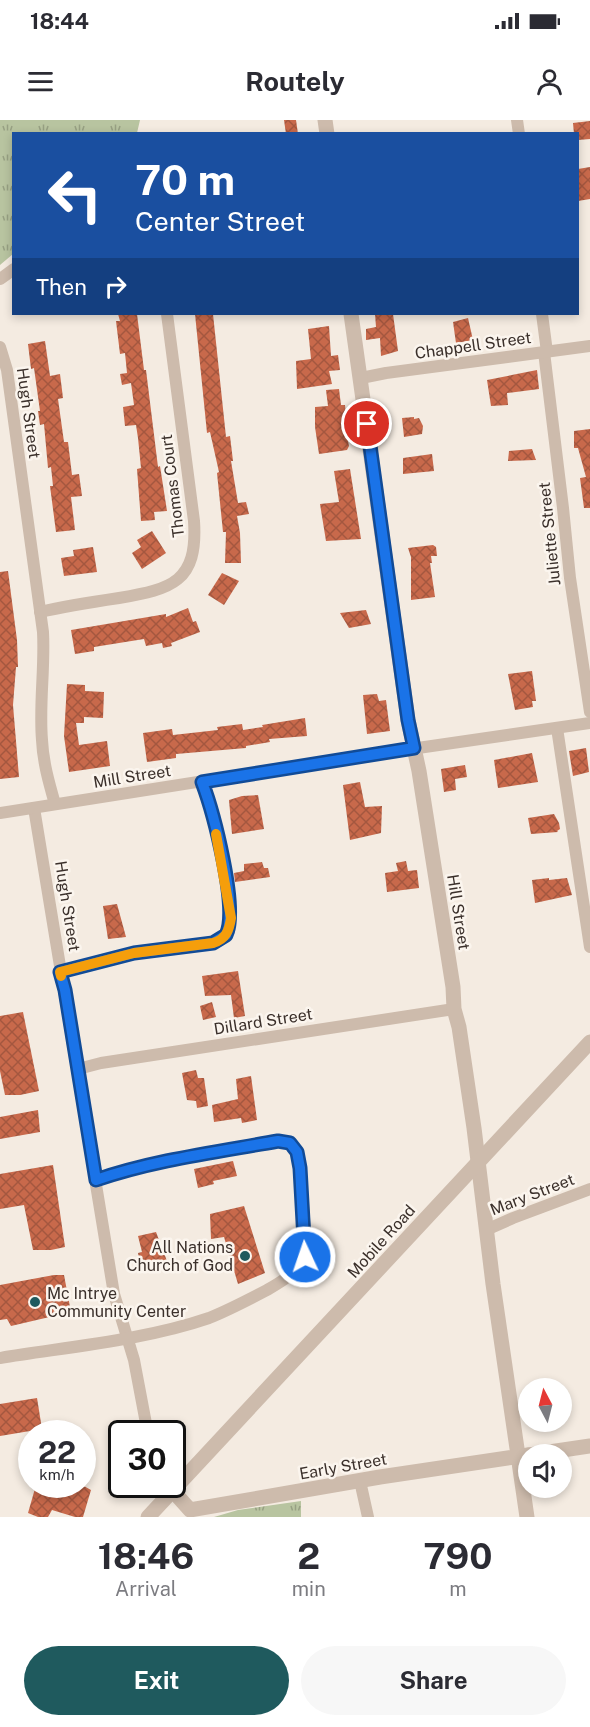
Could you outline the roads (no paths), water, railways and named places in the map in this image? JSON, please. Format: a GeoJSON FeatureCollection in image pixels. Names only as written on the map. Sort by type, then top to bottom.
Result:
{"type":"FeatureCollection","features":[{"type":"Feature","properties":{"kind":"street","name":"Thomas Court"},"geometry":{"type":"LineString","coordinates":[[40,612],[161,590],[180,577],[192,561],[196,541],[195,521],[167,315]]}},
{"type":"Feature","properties":{"kind":"street","name":"Hill Street"},"geometry":{"type":"LineString","coordinates":[[351,315],[408,720],[451,977],[454,1009],[459,1027],[486,1230],[523,1444]]}},
{"type":"Feature","properties":{"kind":"street","name":"Juliette Street"},"geometry":{"type":"LineString","coordinates":[[542,315],[570,578],[590,712]]}},
{"type":"Feature","properties":{"kind":"street","name":"Chappell Street"},"geometry":{"type":"LineString","coordinates":[[361,378],[590,346]]}},
{"type":"Feature","properties":{"kind":"street","name":"Hugh Street"},"geometry":{"type":"LineString","coordinates":[[0,347],[7,370],[40,612],[45,656],[41,717],[42,741],[48,780],[56,804]]}},
{"type":"Feature","properties":{"kind":"street","name":"Mill Street"},"geometry":{"type":"LineString","coordinates":[[0,813],[414,748],[590,723]]}},
{"type":"Feature","properties":{"kind":"street"},"geometry":{"type":"LineString","coordinates":[[557,728],[590,947]]}},
{"type":"Feature","properties":{"kind":"street"},"geometry":{"type":"LineString","coordinates":[[60,972],[127,954],[213,943],[224,938],[230,928],[229,901],[210,804],[202,782]]}},
{"type":"Feature","properties":{"kind":"street","name":"Hugh Street"},"geometry":{"type":"LineString","coordinates":[[34,808],[114,1294],[134,1360],[145,1420]]}},
{"type":"Feature","properties":{"kind":"street","name":"Dillard Street"},"geometry":{"type":"LineString","coordinates":[[78,1069],[101,1063],[454,1009]]}},
{"type":"Feature","properties":{"kind":"street","name":"Mobile Road"},"geometry":{"type":"LineString","coordinates":[[186,1472],[590,1042]]}},
{"type":"Feature","properties":{"kind":"street"},"geometry":{"type":"LineString","coordinates":[[0,1358],[126,1337],[182,1325],[237,1306],[278,1283],[303,1262],[306,1252],[300,1168],[297,1152],[290,1143],[278,1141],[192,1156],[96,1180]]}},
{"type":"Feature","properties":{"kind":"street","name":"Mary Street"},"geometry":{"type":"LineString","coordinates":[[486,1230],[590,1189]]}},
{"type":"Feature","properties":{"kind":"street","name":"Early Street"},"geometry":{"type":"LineString","coordinates":[[572,1449],[590,1446]]}},
{"type":"Feature","properties":{"kind":"street","name":"Early Street"},"geometry":{"type":"LineString","coordinates":[[180,1498],[190,1510],[518,1457]]}},
{"type":"Feature","properties":{"kind":"street"},"geometry":{"type":"LineString","coordinates":[[360,1481],[368,1517]]}},
{"type":"Feature","properties":{"kind":"street","name":"Mobile Road"},"geometry":{"type":"LineString","coordinates":[[148,1517],[163,1498]]}},
{"type":"Feature","properties":{"kind":"street","name":"Hill Street"},"geometry":{"type":"LineString","coordinates":[[526,1498],[527,1517]]}},
{"type":"Feature","properties":{"kind":"place","name":"All Nations Church of God"},"geometry":{"type":"Point","coordinates":[245,1256]}},
{"type":"Feature","properties":{"kind":"place","name":"Mc Intrye Community Center"},"geometry":{"type":"Point","coordinates":[35,1302]}}]}
